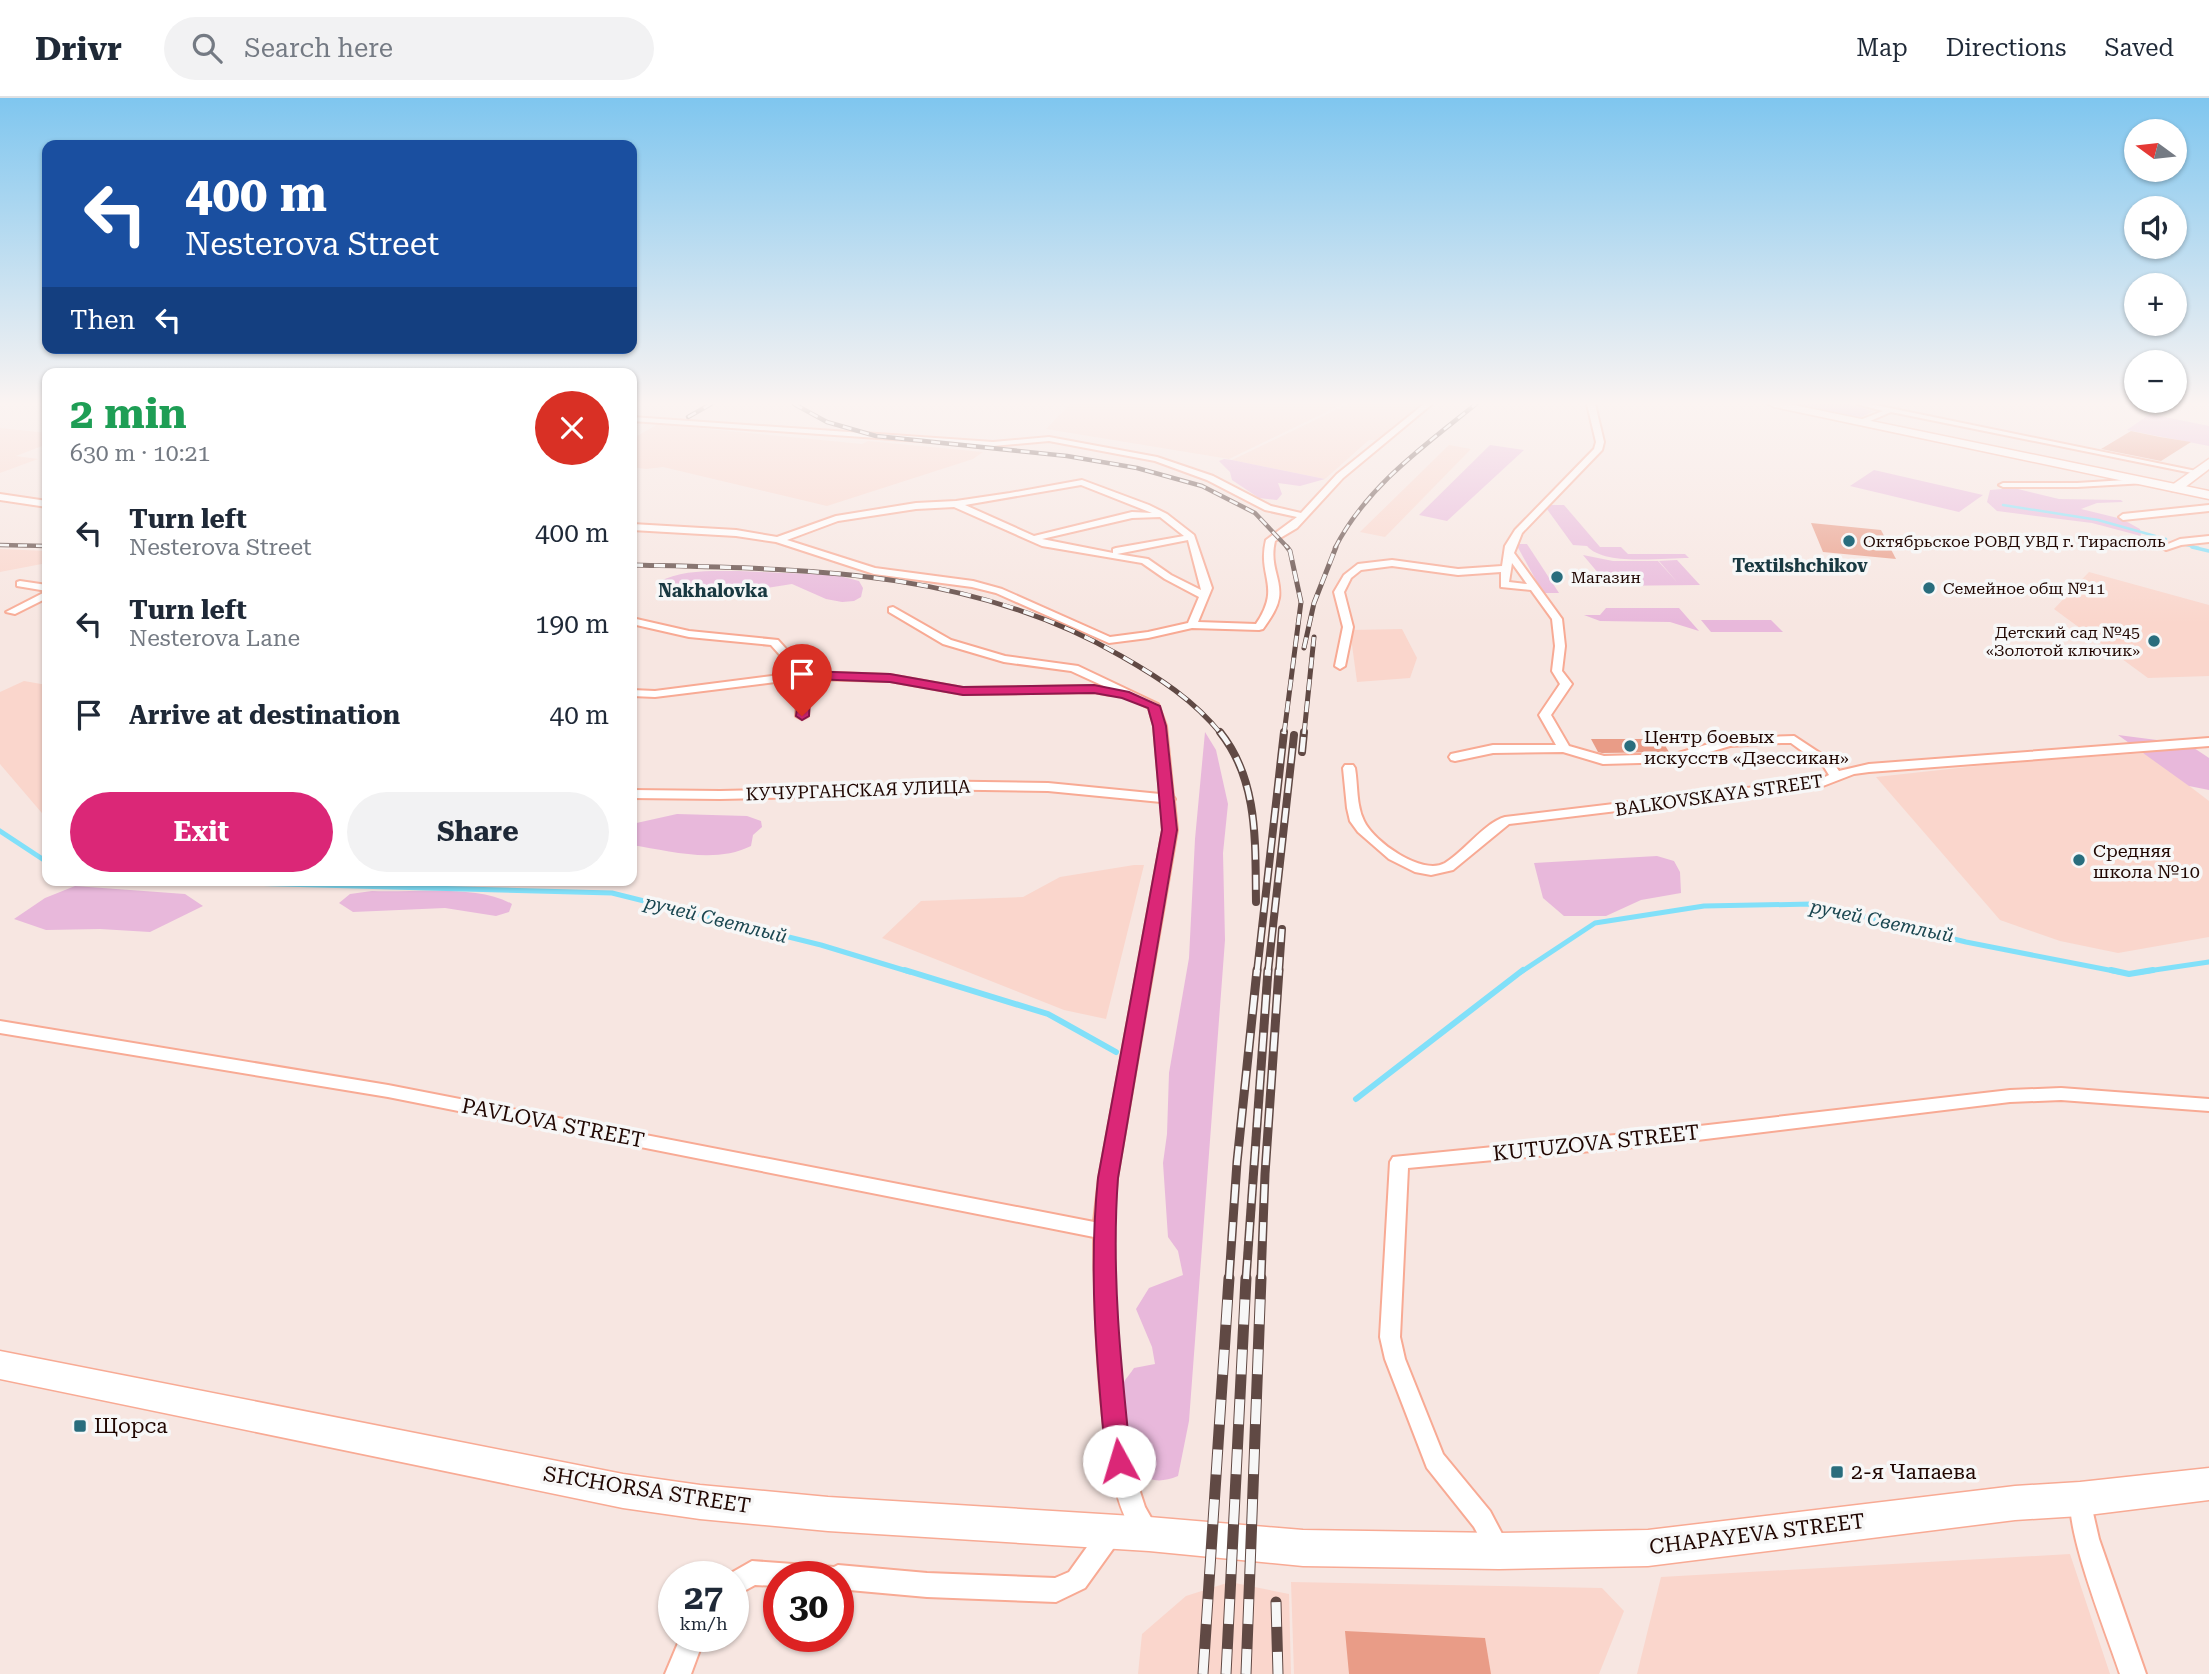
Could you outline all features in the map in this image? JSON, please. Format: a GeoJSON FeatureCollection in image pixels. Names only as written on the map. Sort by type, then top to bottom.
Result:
{"type":"FeatureCollection","features":[{"type":"Feature","properties":{"kind":"main road"},"geometry":{"type":"LineString","coordinates":[[2126,478],[2209,495]]}},
{"type":"Feature","properties":{"kind":"street"},"geometry":{"type":"LineString","coordinates":[[1209,478],[1268,508],[1303,516]]}},
{"type":"Feature","properties":{"kind":"street"},"geometry":{"type":"LineString","coordinates":[[637,527],[736,533],[778,540],[874,571],[973,584],[999,592],[1109,640],[1192,625],[1259,627],[1269,616],[1276,594],[1270,571],[1270,543],[1294,526],[1338,478]]}},
{"type":"Feature","properties":{"kind":"street"},"geometry":{"type":"LineString","coordinates":[[1534,587],[1504,584],[1510,546],[1518,532],[1572,478]]}},
{"type":"Feature","properties":{"kind":"street"},"geometry":{"type":"LineString","coordinates":[[2176,488],[2195,478]]}},
{"type":"Feature","properties":{"kind":"street"},"geometry":{"type":"LineString","coordinates":[[2003,485],[2077,485],[2142,481]]}},
{"type":"Feature","properties":{"kind":"street"},"geometry":{"type":"LineString","coordinates":[[778,540],[836,519],[916,506],[956,504],[1082,482],[1164,516],[1191,537],[1207,588],[1192,625]]}},
{"type":"Feature","properties":{"kind":"street"},"geometry":{"type":"LineString","coordinates":[[0,497],[42,503]]}},
{"type":"Feature","properties":{"kind":"street"},"geometry":{"type":"LineString","coordinates":[[956,504],[1045,544],[1108,552],[1146,561],[1168,577],[1203,595]]}},
{"type":"Feature","properties":{"kind":"street"},"geometry":{"type":"LineString","coordinates":[[2123,517],[2209,508]]}},
{"type":"Feature","properties":{"kind":"street"},"geometry":{"type":"LineString","coordinates":[[1035,538],[1132,514],[1164,516]]}},
{"type":"Feature","properties":{"kind":"street"},"geometry":{"type":"LineString","coordinates":[[1108,552],[1191,537]]}},
{"type":"Feature","properties":{"kind":"street"},"geometry":{"type":"LineString","coordinates":[[2166,547],[2180,542],[2209,539]]}},
{"type":"Feature","properties":{"kind":"street"},"geometry":{"type":"LineString","coordinates":[[1510,554],[1557,619],[1560,646],[1557,671],[1566,684],[1545,715],[1564,748]]}},
{"type":"Feature","properties":{"kind":"street"},"geometry":{"type":"LineString","coordinates":[[1340,666],[1348,627],[1339,592],[1347,578],[1359,568],[1392,563],[1458,572],[1507,569]]}},
{"type":"Feature","properties":{"kind":"street"},"geometry":{"type":"LineString","coordinates":[[20,584],[42,587]]}},
{"type":"Feature","properties":{"kind":"street"},"geometry":{"type":"LineString","coordinates":[[11,612],[42,596]]}},
{"type":"Feature","properties":{"kind":"street"},"geometry":{"type":"LineString","coordinates":[[893,610],[947,642],[1004,659],[1074,668],[1154,706],[1160,726],[1170,830],[1108,1178],[1103,1231],[1108,1357],[1119,1461],[1135,1513],[1149,1534]]}},
{"type":"Feature","properties":{"kind":"street"},"geometry":{"type":"LineString","coordinates":[[637,622],[690,634],[774,642],[804,675],[806,684],[802,716]]}},
{"type":"Feature","properties":{"kind":"street"},"geometry":{"type":"LineString","coordinates":[[637,696],[804,675],[890,678],[963,691],[1094,689],[1125,694]]}},
{"type":"Feature","properties":{"kind":"street"},"geometry":{"type":"LineString","coordinates":[[1455,757],[1493,749],[1564,748],[1603,760],[1676,758],[1730,742],[1781,739],[1794,740],[1828,764],[1837,777]]}},
{"type":"Feature","properties":{"kind":"street","name":"BALKOVSKAYA STREET"},"geometry":{"type":"LineString","coordinates":[[1349,768],[1353,808],[1361,829],[1404,863],[1415,868],[1438,871],[1505,821],[1823,782],[1851,771],[1869,768],[2209,742]]}},
{"type":"Feature","properties":{"kind":"street","name":"КУЧУРГАНСКАЯ УЛИЦА"},"geometry":{"type":"LineString","coordinates":[[637,794],[881,791],[914,785],[1048,787],[1169,799]]}},
{"type":"Feature","properties":{"kind":"street","name":"PAVLOVA STREET"},"geometry":{"type":"LineString","coordinates":[[0,1027],[388,1091],[1103,1231]]}},
{"type":"Feature","properties":{"kind":"street","name":"KUTUZOVA STREET"},"geometry":{"type":"LineString","coordinates":[[1499,1552],[1482,1519],[1435,1461],[1395,1359],[1390,1338],[1399,1162],[1656,1138],[2010,1096],[2061,1094],[2209,1105]]}},
{"type":"Feature","properties":{"kind":"street","name":"SHCHORSA STREET"},"geometry":{"type":"LineString","coordinates":[[0,1365],[623,1491],[700,1502],[828,1514],[1149,1534],[1303,1548]]}},
{"type":"Feature","properties":{"kind":"street","name":"CHAPAYEVA STREET"},"geometry":{"type":"LineString","coordinates":[[1303,1548],[1499,1552],[1648,1548],[2015,1503],[2080,1499],[2209,1484]]}},
{"type":"Feature","properties":{"kind":"street"},"geometry":{"type":"LineString","coordinates":[[2080,1499],[2087,1539],[2133,1674]]}},
{"type":"Feature","properties":{"kind":"street"},"geometry":{"type":"LineString","coordinates":[[854,1578],[928,1585],[1056,1590],[1077,1580],[1111,1533]]}},
{"type":"Feature","properties":{"kind":"street"},"geometry":{"type":"LineString","coordinates":[[677,1674],[686,1652]]}},
{"type":"Feature","properties":{"kind":"shaded area"},"geometry":{"type":"Polygon","coordinates":[[[707,478],[915,478],[827,506],[707,478]]]}},
{"type":"Feature","properties":{"kind":"shaded area"},"geometry":{"type":"Polygon","coordinates":[[[1231,478],[1325,479],[1300,486],[1278,483],[1282,494],[1277,500],[1259,498],[1231,478]]]}},
{"type":"Feature","properties":{"kind":"shaded area"},"geometry":{"type":"Polygon","coordinates":[[[1416,478],[1443,478],[1385,537],[1360,532],[1416,478]]]}},
{"type":"Feature","properties":{"kind":"shaded area"},"geometry":{"type":"Polygon","coordinates":[[[1457,478],[1494,478],[1447,521],[1419,515],[1457,478]]]}},
{"type":"Feature","properties":{"kind":"shaded area"},"geometry":{"type":"Polygon","coordinates":[[[1863,478],[1907,478],[1983,495],[1959,512],[1850,486],[1863,478]]]}},
{"type":"Feature","properties":{"kind":"shaded area"},"geometry":{"type":"Polygon","coordinates":[[[2014,488],[2059,499],[2121,500],[2123,502],[2097,503],[2081,509],[2122,519],[2140,529],[2141,536],[2092,523],[1997,511],[1987,502],[1990,490],[2014,488]]]}},
{"type":"Feature","properties":{"kind":"shaded area"},"geometry":{"type":"Polygon","coordinates":[[[1544,505],[1564,505],[1600,547],[1621,547],[1628,554],[1685,554],[1689,558],[1620,559],[1595,552],[1587,546],[1573,545],[1544,505]]]}},
{"type":"Feature","properties":{"kind":"shaded area"},"geometry":{"type":"Polygon","coordinates":[[[1516,544],[1527,544],[1559,593],[1543,593],[1516,544]]]}},
{"type":"Feature","properties":{"kind":"shaded area"},"geometry":{"type":"Polygon","coordinates":[[[0,549],[42,551],[42,564],[0,572],[0,549]]]}},
{"type":"Feature","properties":{"kind":"shaded area"},"geometry":{"type":"Polygon","coordinates":[[[1583,555],[1613,561],[1658,561],[1678,583],[1659,561],[1677,560],[1700,585],[1604,586],[1595,575],[1599,574],[1583,555]]]}},
{"type":"Feature","properties":{"kind":"shaded area"},"geometry":{"type":"Polygon","coordinates":[[[739,571],[836,575],[859,581],[863,588],[861,597],[842,602],[826,599],[792,584],[716,596],[659,582],[687,573],[739,571]]]}},
{"type":"Feature","properties":{"kind":"shaded area","name":"Детский сад №45 «Золотой ключик»"},"geometry":{"type":"Polygon","coordinates":[[[2089,572],[2209,605],[2209,676],[2148,678],[2054,609],[2089,572]]]}},
{"type":"Feature","properties":{"kind":"shaded area"},"geometry":{"type":"Polygon","coordinates":[[[1606,608],[1679,608],[1699,631],[1670,622],[1600,621],[1584,615],[1600,615],[1606,608]]]}},
{"type":"Feature","properties":{"kind":"shaded area"},"geometry":{"type":"Polygon","coordinates":[[[1701,620],[1771,620],[1783,632],[1711,632],[1701,620]]]}},
{"type":"Feature","properties":{"kind":"shaded area"},"geometry":{"type":"Polygon","coordinates":[[[1402,629],[1417,658],[1410,678],[1357,682],[1350,630],[1402,629]]]}},
{"type":"Feature","properties":{"kind":"shaded area"},"geometry":{"type":"Polygon","coordinates":[[[24,681],[42,684],[42,813],[0,764],[0,692],[24,681]]]}},
{"type":"Feature","properties":{"kind":"shaded area"},"geometry":{"type":"Polygon","coordinates":[[[1205,732],[1216,750],[1228,804],[1223,853],[1225,940],[1189,1421],[1178,1476],[1163,1480],[1151,1479],[1142,1474],[1131,1454],[1123,1390],[1124,1382],[1134,1368],[1155,1364],[1152,1347],[1136,1309],[1149,1288],[1183,1275],[1178,1251],[1168,1237],[1163,1163],[1169,1073],[1189,958],[1195,839],[1205,732]]]}},
{"type":"Feature","properties":{"kind":"shaded area"},"geometry":{"type":"Polygon","coordinates":[[[2118,735],[2188,744],[2209,758],[2209,790],[2189,786],[2118,735]]]}},
{"type":"Feature","properties":{"kind":"shaded area","name":"Средняя школа №10"},"geometry":{"type":"Polygon","coordinates":[[[2146,753],[2209,801],[2209,937],[2118,953],[2060,941],[2000,920],[1876,777],[1995,764],[2146,753]]]}},
{"type":"Feature","properties":{"kind":"shaded area"},"geometry":{"type":"Polygon","coordinates":[[[677,814],[747,816],[761,821],[762,827],[753,835],[751,846],[708,855],[637,846],[637,823],[677,814]]]}},
{"type":"Feature","properties":{"kind":"shaded area"},"geometry":{"type":"Polygon","coordinates":[[[1657,856],[1674,861],[1680,872],[1681,893],[1641,900],[1606,916],[1564,916],[1543,898],[1534,863],[1657,856]]]}},
{"type":"Feature","properties":{"kind":"shaded area"},"geometry":{"type":"Polygon","coordinates":[[[1144,865],[1106,1019],[1064,1010],[882,938],[921,901],[1023,897],[1060,877],[1144,865]]]}},
{"type":"Feature","properties":{"kind":"shaded area"},"geometry":{"type":"Polygon","coordinates":[[[75,886],[185,894],[203,906],[150,932],[46,930],[14,919],[45,898],[75,886]]]}},
{"type":"Feature","properties":{"kind":"shaded area"},"geometry":{"type":"Polygon","coordinates":[[[372,891],[464,892],[498,898],[512,904],[509,912],[496,916],[445,908],[353,912],[339,903],[350,894],[372,891]]]}},
{"type":"Feature","properties":{"kind":"shaded area"},"geometry":{"type":"Polygon","coordinates":[[[2070,1554],[2110,1674],[1637,1674],[1661,1577],[2070,1554]]]}},
{"type":"Feature","properties":{"kind":"shaded area"},"geometry":{"type":"Polygon","coordinates":[[[1230,1582],[1289,1594],[1291,1674],[1138,1674],[1142,1634],[1186,1596],[1230,1582]]]}},
{"type":"Feature","properties":{"kind":"shaded area"},"geometry":{"type":"Polygon","coordinates":[[[1291,1582],[1602,1588],[1624,1611],[1599,1674],[1294,1674],[1291,1582]]]}},
{"type":"Feature","properties":{"kind":"building","name":"Октябрьское РОВД УВД г. Тирасполь"},"geometry":{"type":"Polygon","coordinates":[[[1811,523],[1881,530],[1896,559],[1823,552],[1811,523]]]}},
{"type":"Feature","properties":{"kind":"building","name":"Центр боевых искусств «Дзессикан»"},"geometry":{"type":"Polygon","coordinates":[[[1591,739],[1661,739],[1669,752],[1602,753],[1598,752],[1591,739]]]}},
{"type":"Feature","properties":{"kind":"building"},"geometry":{"type":"Polygon","coordinates":[[[1345,1631],[1485,1638],[1491,1674],[1349,1674],[1345,1631]]]}},
{"type":"Feature","properties":{"kind":"waterway"},"geometry":{"type":"LineString","coordinates":[[2003,505],[2098,520],[2166,539]]}},
{"type":"Feature","properties":{"kind":"waterway"},"geometry":{"type":"LineString","coordinates":[[2182,544],[2199,548]]}},
{"type":"Feature","properties":{"kind":"waterway"},"geometry":{"type":"LineString","coordinates":[[2192,547],[2209,551]]}},
{"type":"Feature","properties":{"kind":"waterway","name":"ручей Светлый"},"geometry":{"type":"LineString","coordinates":[[0,831],[42,859]]}},
{"type":"Feature","properties":{"kind":"waterway","name":"ручей Светлый"},"geometry":{"type":"LineString","coordinates":[[352,886],[612,893],[821,945],[910,972]]}},
{"type":"Feature","properties":{"kind":"waterway","name":"ручей Светлый"},"geometry":{"type":"LineString","coordinates":[[1521,972],[1595,923],[1704,906],[1812,904],[1966,942],[2119,972]]}},
{"type":"Feature","properties":{"kind":"waterway","name":"ручей Светлый"},"geometry":{"type":"LineString","coordinates":[[2141,972],[2209,962]]}},
{"type":"Feature","properties":{"kind":"waterway","name":"ручей Светлый"},"geometry":{"type":"LineString","coordinates":[[905,970],[1048,1014],[1116,1052]]}},
{"type":"Feature","properties":{"kind":"waterway","name":"ручей Светлый"},"geometry":{"type":"LineString","coordinates":[[1356,1099],[1523,970]]}},
{"type":"Feature","properties":{"kind":"waterway","name":"ручей Светлый"},"geometry":{"type":"LineString","coordinates":[[2111,970],[2129,974],[2141,972]]}},
{"type":"Feature","properties":{"kind":"waterway","name":"ручей Светлый"},"geometry":{"type":"LineString","coordinates":[[2141,972],[2153,970]]}},
{"type":"Feature","properties":{"kind":"railway"},"geometry":{"type":"LineString","coordinates":[[1171,478],[1202,486],[1255,513],[1288,548]]}},
{"type":"Feature","properties":{"kind":"railway"},"geometry":{"type":"LineString","coordinates":[[1335,548],[1363,506],[1389,478]]}},
{"type":"Feature","properties":{"kind":"railway"},"geometry":{"type":"LineString","coordinates":[[0,545],[42,546]]}},
{"type":"Feature","properties":{"kind":"railway"},"geometry":{"type":"LineString","coordinates":[[1284,734],[1301,602],[1287,547]]}},
{"type":"Feature","properties":{"kind":"railway"},"geometry":{"type":"LineString","coordinates":[[1304,648],[1314,603],[1336,547]]}},
{"type":"Feature","properties":{"kind":"railway"},"geometry":{"type":"LineString","coordinates":[[637,565],[821,572],[883,579],[1004,605],[1063,627],[1135,664],[1187,700],[1221,734]]}},
{"type":"Feature","properties":{"kind":"railway"},"geometry":{"type":"LineString","coordinates":[[1304,734],[1314,637]]}},
{"type":"Feature","properties":{"kind":"railway"},"geometry":{"type":"LineString","coordinates":[[1220,732],[1233,751],[1248,792],[1254,835],[1256,902]]}},
{"type":"Feature","properties":{"kind":"railway"},"geometry":{"type":"LineString","coordinates":[[1257,972],[1284,732]]}},
{"type":"Feature","properties":{"kind":"railway"},"geometry":{"type":"LineString","coordinates":[[1302,752],[1304,732]]}},
{"type":"Feature","properties":{"kind":"railway"},"geometry":{"type":"LineString","coordinates":[[1268,972],[1294,735]]}},
{"type":"Feature","properties":{"kind":"railway"},"geometry":{"type":"LineString","coordinates":[[1279,972],[1282,929]]}},
{"type":"Feature","properties":{"kind":"railway"},"geometry":{"type":"LineString","coordinates":[[1229,1279],[1237,1162],[1257,970]]}},
{"type":"Feature","properties":{"kind":"railway"},"geometry":{"type":"LineString","coordinates":[[1246,1279],[1268,970]]}},
{"type":"Feature","properties":{"kind":"railway"},"geometry":{"type":"LineString","coordinates":[[1261,1279],[1265,1174],[1279,970]]}},
{"type":"Feature","properties":{"kind":"railway"},"geometry":{"type":"LineString","coordinates":[[1203,1674],[1229,1278]]}},
{"type":"Feature","properties":{"kind":"railway"},"geometry":{"type":"LineString","coordinates":[[1226,1674],[1246,1278]]}},
{"type":"Feature","properties":{"kind":"railway"},"geometry":{"type":"LineString","coordinates":[[1246,1674],[1261,1278]]}},
{"type":"Feature","properties":{"kind":"railway"},"geometry":{"type":"LineString","coordinates":[[1276,1602],[1278,1674]]}},
{"type":"Feature","properties":{"kind":"place","name":"Октябрьское РОВД УВД г. Тирасполь"},"geometry":{"type":"Point","coordinates":[1849,541]}},
{"type":"Feature","properties":{"kind":"place","name":"Магазин"},"geometry":{"type":"Point","coordinates":[1557,577]}},
{"type":"Feature","properties":{"kind":"place","name":"Семейное общ №11"},"geometry":{"type":"Point","coordinates":[1929,588]}},
{"type":"Feature","properties":{"kind":"place","name":"Детский сад №45 «Золотой ключик»"},"geometry":{"type":"Point","coordinates":[2154,641]}},
{"type":"Feature","properties":{"kind":"place","name":"Центр боевых искусств «Дзессикан»"},"geometry":{"type":"Point","coordinates":[1630,746]}},
{"type":"Feature","properties":{"kind":"place","name":"Средняя школа №10"},"geometry":{"type":"Point","coordinates":[2079,860]}},
{"type":"Feature","properties":{"kind":"place","name":"Щорса"},"geometry":{"type":"Point","coordinates":[80,1426]}},
{"type":"Feature","properties":{"kind":"place","name":"2-я Чапаева"},"geometry":{"type":"Point","coordinates":[1837,1472]}},
{"type":"Feature","properties":{"kind":"district","name":"Textilshchikov"},"geometry":{"type":"Point","coordinates":[1800,565]}},
{"type":"Feature","properties":{"kind":"district","name":"Nakhalovka"},"geometry":{"type":"Point","coordinates":[713,590]}},
{"type":"Feature","properties":{"kind":"route"},"geometry":{"type":"LineString","coordinates":[[802,716],[806,684],[804,675],[890,678],[981,692],[1094,689],[1125,694],[1154,706],[1160,726],[1170,830],[1108,1178],[1103,1231],[1108,1357],[1119,1461]]}}]}
